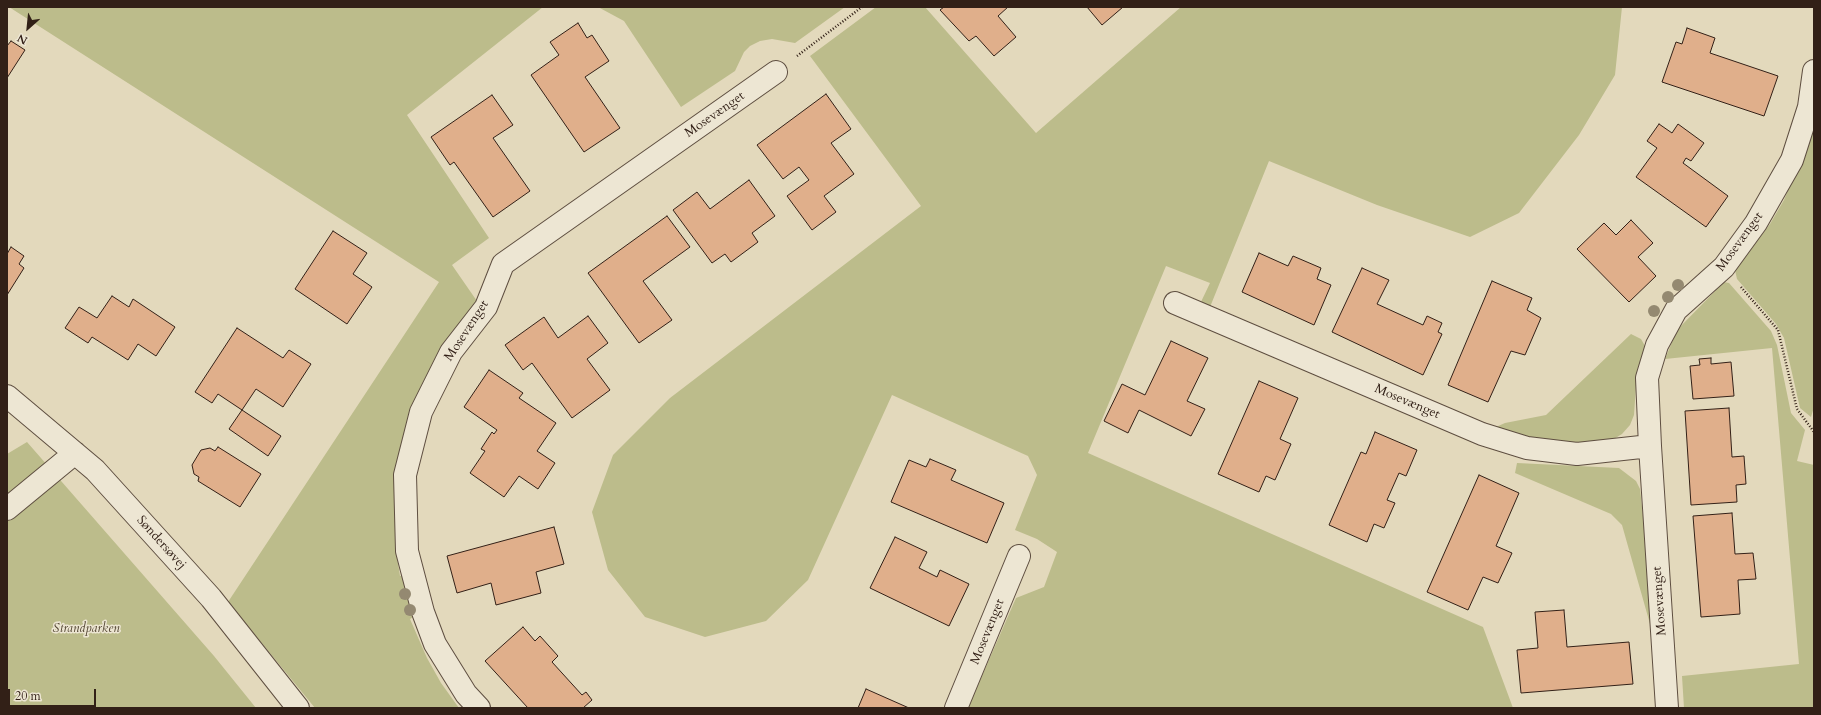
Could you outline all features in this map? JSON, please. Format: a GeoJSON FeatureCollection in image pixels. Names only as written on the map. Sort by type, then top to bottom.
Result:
{"type":"FeatureCollection","features":[{"type":"Feature","properties":{"kind":"street","name":"Mosevænget"},"geometry":{"type":"LineString","coordinates":[[1667,708],[1647,378],[1657,345],[1676,310],[1724,267],[1756,223],[1792,160],[1808,107],[1814,71]]}},
{"type":"Feature","properties":{"kind":"street","name":"Mosevænget"},"geometry":{"type":"LineString","coordinates":[[479,708],[466,694],[435,644],[423,612],[407,551],[405,475],[421,412],[451,352],[486,307],[503,264],[776,72]]}},
{"type":"Feature","properties":{"kind":"street","name":"Mosevænget"},"geometry":{"type":"LineString","coordinates":[[1175,303],[1482,434],[1527,448],[1578,454],[1650,446]]}},
{"type":"Feature","properties":{"kind":"street","name":"Søndersøvej"},"geometry":{"type":"LineString","coordinates":[[7,396],[95,470],[211,598],[298,708]]}},
{"type":"Feature","properties":{"kind":"street"},"geometry":{"type":"LineString","coordinates":[[7,509],[75,453]]}},
{"type":"Feature","properties":{"kind":"street","name":"Mosevænget"},"geometry":{"type":"LineString","coordinates":[[956,708],[1019,556]]}},
{"type":"Feature","properties":{"kind":"path"},"geometry":{"type":"LineString","coordinates":[[776,72],[862,7]]}},
{"type":"Feature","properties":{"kind":"path"},"geometry":{"type":"LineString","coordinates":[[1724,267],[1778,330],[1797,409],[1814,432]]}},
{"type":"Feature","properties":{"kind":"green space"},"geometry":{"type":"Polygon","coordinates":[[[9,7],[543,7],[407,115],[489,238],[452,265],[479,304],[463,323],[395,503],[395,544],[400,576],[407,575],[416,615],[410,619],[427,658],[441,683],[459,708],[315,708],[228,602],[439,282],[9,7]]]}},
{"type":"Feature","properties":{"kind":"green space"},"geometry":{"type":"Polygon","coordinates":[[[598,7],[845,7],[795,43],[772,39],[760,41],[750,46],[744,52],[735,71],[681,107],[624,21],[598,7]]]}},
{"type":"Feature","properties":{"kind":"green space"},"geometry":{"type":"Polygon","coordinates":[[[876,7],[925,7],[1036,133],[1181,7],[1622,7],[1615,75],[1579,135],[1519,213],[1470,237],[1377,205],[1269,161],[1210,307],[1200,304],[1210,283],[1166,266],[1088,453],[1483,627],[1513,708],[968,708],[1016,598],[1044,587],[1057,552],[1037,539],[1015,530],[1037,475],[1028,456],[892,395],[808,580],[766,621],[705,637],[645,617],[608,570],[592,512],[613,455],[670,398],[921,206],[810,56],[876,7]]]}},
{"type":"Feature","properties":{"kind":"green space"},"geometry":{"type":"Polygon","coordinates":[[[1814,127],[1814,407],[1811,417],[1800,408],[1784,338],[1776,324],[1737,279],[1735,270],[1770,224],[1784,200],[1814,127]]]}},
{"type":"Feature","properties":{"kind":"green space"},"geometry":{"type":"Polygon","coordinates":[[[1724,282],[1729,283],[1771,331],[1777,345],[1791,413],[1805,430],[1797,461],[1814,465],[1814,708],[1684,708],[1682,676],[1799,664],[1772,348],[1665,359],[1677,330],[1724,282]]]}},
{"type":"Feature","properties":{"kind":"green space"},"geometry":{"type":"Polygon","coordinates":[[[1631,334],[1641,339],[1645,346],[1637,371],[1634,415],[1630,425],[1622,434],[1612,440],[1565,445],[1530,440],[1496,427],[1505,423],[1546,415],[1631,334]]]}},
{"type":"Feature","properties":{"kind":"green space","name":"Strandparken"},"geometry":{"type":"Polygon","coordinates":[[[27,442],[214,656],[256,708],[7,708],[7,454],[27,442]]]}},
{"type":"Feature","properties":{"kind":"green space"},"geometry":{"type":"Polygon","coordinates":[[[1517,463],[1619,468],[1636,481],[1640,489],[1644,525],[1652,616],[1650,624],[1622,525],[1611,514],[1515,473],[1517,463]]]}},
{"type":"Feature","properties":{"kind":"building"},"geometry":{"type":"Polygon","coordinates":[[[944,7],[1008,7],[998,16],[1016,37],[994,56],[976,36],[969,41],[940,10],[944,7]]]}},
{"type":"Feature","properties":{"kind":"building"},"geometry":{"type":"Polygon","coordinates":[[[1087,7],[1123,7],[1102,25],[1087,7]]]}},
{"type":"Feature","properties":{"kind":"building"},"geometry":{"type":"Polygon","coordinates":[[[578,23],[587,38],[592,35],[609,61],[585,77],[620,128],[584,152],[531,75],[559,55],[550,42],[578,23]]]}},
{"type":"Feature","properties":{"kind":"building"},"geometry":{"type":"Polygon","coordinates":[[[1687,28],[1715,38],[1710,53],[1778,76],[1764,116],[1662,82],[1676,42],[1682,44],[1687,28]]]}},
{"type":"Feature","properties":{"kind":"building"},"geometry":{"type":"Polygon","coordinates":[[[11,41],[25,50],[7,78],[7,46],[11,41]]]}},
{"type":"Feature","properties":{"kind":"building"},"geometry":{"type":"Polygon","coordinates":[[[826,94],[851,129],[831,143],[854,174],[824,196],[836,212],[812,230],[787,196],[809,180],[799,167],[783,179],[757,145],[826,94]]]}},
{"type":"Feature","properties":{"kind":"building"},"geometry":{"type":"Polygon","coordinates":[[[492,95],[513,125],[493,138],[530,191],[493,217],[454,162],[450,165],[431,137],[492,95]]]}},
{"type":"Feature","properties":{"kind":"building"},"geometry":{"type":"Polygon","coordinates":[[[1659,124],[1672,133],[1678,124],[1704,143],[1691,161],[1686,158],[1683,163],[1728,196],[1706,227],[1636,177],[1657,148],[1647,141],[1659,124]]]}},
{"type":"Feature","properties":{"kind":"building"},"geometry":{"type":"Polygon","coordinates":[[[749,180],[775,216],[752,233],[758,242],[731,262],[725,254],[712,263],[673,210],[697,192],[710,209],[749,180]]]}},
{"type":"Feature","properties":{"kind":"building"},"geometry":{"type":"Polygon","coordinates":[[[667,216],[690,247],[643,281],[672,320],[639,343],[588,273],[667,216]]]}},
{"type":"Feature","properties":{"kind":"building"},"geometry":{"type":"Polygon","coordinates":[[[1631,220],[1653,243],[1638,257],[1656,276],[1629,302],[1577,249],[1604,223],[1616,235],[1631,220]]]}},
{"type":"Feature","properties":{"kind":"building"},"geometry":{"type":"Polygon","coordinates":[[[333,231],[367,253],[353,274],[372,287],[347,324],[295,289],[333,231]]]}},
{"type":"Feature","properties":{"kind":"building"},"geometry":{"type":"Polygon","coordinates":[[[11,247],[24,256],[19,264],[24,268],[7,295],[7,254],[11,247]]]}},
{"type":"Feature","properties":{"kind":"building"},"geometry":{"type":"Polygon","coordinates":[[[1259,253],[1288,266],[1293,256],[1321,268],[1317,279],[1331,285],[1314,325],[1242,292],[1259,253]]]}},
{"type":"Feature","properties":{"kind":"building"},"geometry":{"type":"Polygon","coordinates":[[[1362,268],[1389,280],[1377,304],[1423,325],[1427,316],[1442,323],[1438,332],[1442,334],[1423,375],[1332,332],[1362,268]]]}},
{"type":"Feature","properties":{"kind":"building"},"geometry":{"type":"Polygon","coordinates":[[[1492,281],[1532,298],[1527,310],[1541,318],[1525,355],[1511,351],[1488,402],[1448,385],[1492,281]]]}},
{"type":"Feature","properties":{"kind":"building"},"geometry":{"type":"Polygon","coordinates":[[[112,296],[129,307],[133,299],[175,327],[156,356],[138,344],[128,360],[92,337],[88,343],[65,328],[79,307],[97,318],[112,296]]]}},
{"type":"Feature","properties":{"kind":"building"},"geometry":{"type":"Polygon","coordinates":[[[588,316],[608,343],[587,359],[610,390],[572,418],[532,363],[523,370],[505,345],[544,317],[558,338],[588,316]]]}},
{"type":"Feature","properties":{"kind":"building"},"geometry":{"type":"Polygon","coordinates":[[[237,328],[283,358],[289,350],[311,364],[283,407],[256,389],[242,410],[218,394],[212,403],[195,392],[237,328]]]}},
{"type":"Feature","properties":{"kind":"building"},"geometry":{"type":"Polygon","coordinates":[[[1171,341],[1208,358],[1187,401],[1205,409],[1191,436],[1139,410],[1128,433],[1104,421],[1122,384],[1145,395],[1171,341]]]}},
{"type":"Feature","properties":{"kind":"building"},"geometry":{"type":"Polygon","coordinates":[[[1711,358],[1711,364],[1731,362],[1734,396],[1693,399],[1690,366],[1700,365],[1699,359],[1711,358]]]}},
{"type":"Feature","properties":{"kind":"building"},"geometry":{"type":"Polygon","coordinates":[[[489,370],[523,393],[519,398],[556,423],[537,451],[555,463],[538,489],[519,476],[504,497],[470,473],[485,451],[481,449],[492,432],[494,434],[497,430],[464,407],[489,370]]]}},
{"type":"Feature","properties":{"kind":"building"},"geometry":{"type":"Polygon","coordinates":[[[1259,381],[1298,398],[1280,439],[1291,444],[1275,480],[1266,476],[1259,492],[1218,474],[1259,381]]]}},
{"type":"Feature","properties":{"kind":"building"},"geometry":{"type":"Polygon","coordinates":[[[1729,408],[1732,457],[1744,456],[1746,484],[1736,485],[1737,502],[1691,505],[1685,411],[1729,408]]]}},
{"type":"Feature","properties":{"kind":"building"},"geometry":{"type":"Polygon","coordinates":[[[242,410],[281,436],[268,456],[229,429],[242,410]]]}},
{"type":"Feature","properties":{"kind":"building"},"geometry":{"type":"Polygon","coordinates":[[[1375,432],[1417,450],[1406,476],[1399,473],[1387,500],[1395,503],[1384,528],[1374,524],[1367,542],[1329,525],[1361,452],[1366,454],[1375,432]]]}},
{"type":"Feature","properties":{"kind":"building"},"geometry":{"type":"Polygon","coordinates":[[[218,447],[261,474],[240,507],[198,481],[199,477],[194,474],[192,465],[201,450],[210,448],[215,451],[218,447]]]}},
{"type":"Feature","properties":{"kind":"building"},"geometry":{"type":"Polygon","coordinates":[[[930,459],[956,470],[951,480],[1004,503],[987,543],[891,502],[909,460],[926,467],[930,459]]]}},
{"type":"Feature","properties":{"kind":"building"},"geometry":{"type":"Polygon","coordinates":[[[1479,475],[1519,493],[1496,546],[1512,553],[1498,583],[1483,577],[1468,610],[1427,592],[1479,475]]]}},
{"type":"Feature","properties":{"kind":"building"},"geometry":{"type":"Polygon","coordinates":[[[1732,513],[1735,554],[1753,553],[1756,579],[1738,580],[1740,614],[1701,617],[1693,516],[1732,513]]]}},
{"type":"Feature","properties":{"kind":"building"},"geometry":{"type":"Polygon","coordinates":[[[554,527],[564,564],[536,572],[541,593],[496,605],[491,583],[457,593],[447,556],[554,527]]]}},
{"type":"Feature","properties":{"kind":"building"},"geometry":{"type":"Polygon","coordinates":[[[895,537],[927,552],[919,568],[937,577],[940,570],[969,584],[949,626],[870,588],[895,537]]]}},
{"type":"Feature","properties":{"kind":"building"},"geometry":{"type":"Polygon","coordinates":[[[1564,610],[1567,647],[1629,642],[1633,684],[1521,693],[1517,650],[1538,648],[1535,612],[1564,610]]]}},
{"type":"Feature","properties":{"kind":"building"},"geometry":{"type":"Polygon","coordinates":[[[523,627],[535,641],[540,636],[558,656],[552,662],[582,695],[586,692],[592,700],[583,708],[528,708],[485,661],[523,627]]]}},
{"type":"Feature","properties":{"kind":"building"},"geometry":{"type":"Polygon","coordinates":[[[866,689],[909,708],[858,708],[866,689]]]}}]}
